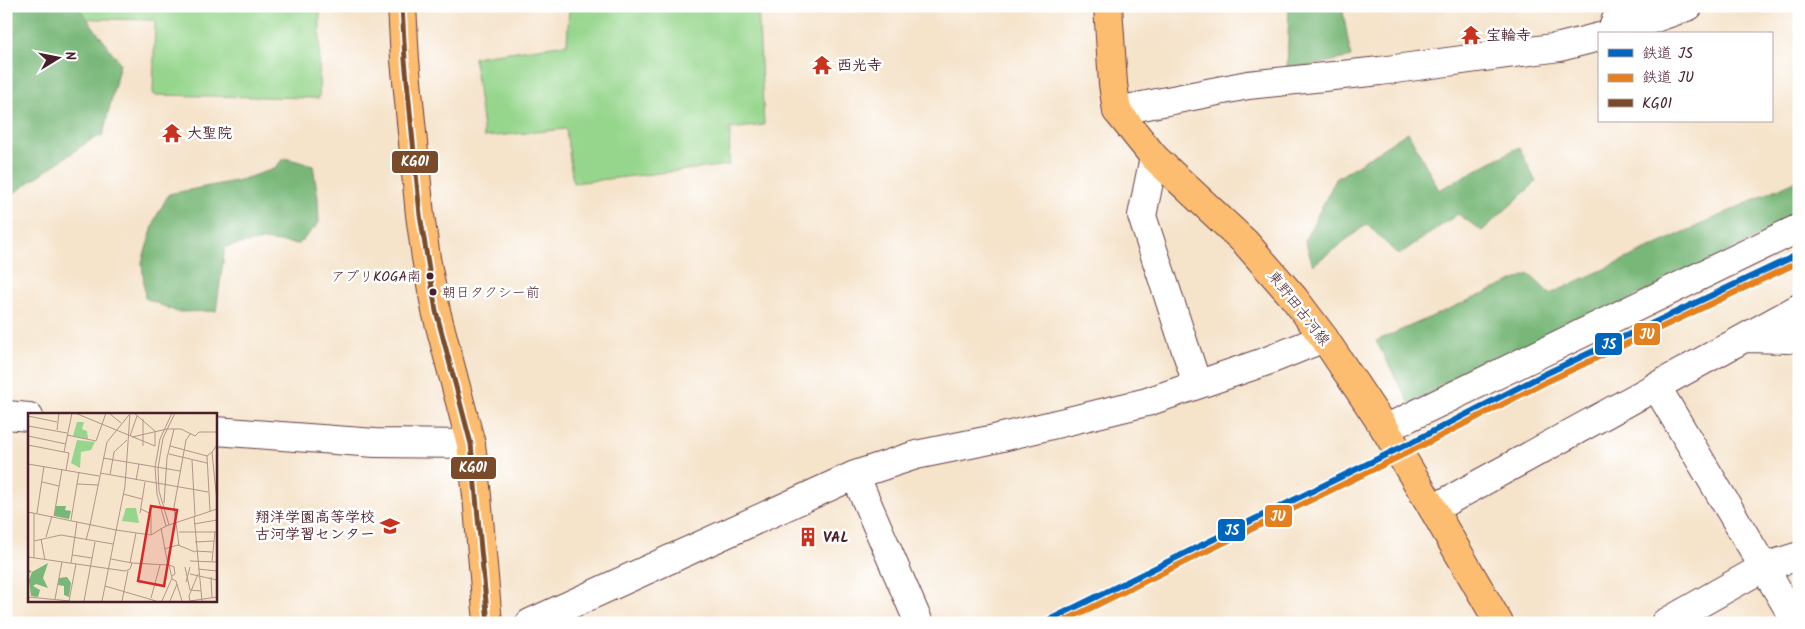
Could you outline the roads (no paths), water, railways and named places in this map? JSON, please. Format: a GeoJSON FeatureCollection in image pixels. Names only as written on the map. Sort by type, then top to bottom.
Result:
{"type":"FeatureCollection","features":[{"type":"Feature","properties":{"kind":"main road"},"geometry":{"type":"LineString","coordinates":[[402,6],[406,70],[420,215],[436,311],[471,444],[478,496],[488,623]]}},
{"type":"Feature","properties":{"kind":"main road"},"geometry":{"type":"LineString","coordinates":[[1108,6],[1113,84],[1117,111]]}},
{"type":"Feature","properties":{"kind":"main road","name":"東野田古河線"},"geometry":{"type":"LineString","coordinates":[[1117,111],[1154,156],[1245,242],[1294,298],[1324,338],[1385,429],[1499,623]]}},
{"type":"Feature","properties":{"kind":"street"},"geometry":{"type":"LineString","coordinates":[[1611,32],[1622,6]]}},
{"type":"Feature","properties":{"kind":"street"},"geometry":{"type":"LineString","coordinates":[[1616,32],[1689,6]]}},
{"type":"Feature","properties":{"kind":"street"},"geometry":{"type":"LineString","coordinates":[[1117,111],[1248,85],[1380,71],[1560,47],[1598,37]]}},
{"type":"Feature","properties":{"kind":"street"},"geometry":{"type":"LineString","coordinates":[[1154,156],[1142,216],[1197,384]]}},
{"type":"Feature","properties":{"kind":"street"},"geometry":{"type":"LineString","coordinates":[[1385,429],[1799,228]]}},
{"type":"Feature","properties":{"kind":"street"},"geometry":{"type":"LineString","coordinates":[[1433,509],[1799,308]]}},
{"type":"Feature","properties":{"kind":"street"},"geometry":{"type":"LineString","coordinates":[[1744,338],[1788,339],[1799,335]]}},
{"type":"Feature","properties":{"kind":"street"},"geometry":{"type":"LineString","coordinates":[[530,623],[855,475],[916,455],[990,440],[1147,402],[1267,362],[1324,338]]}},
{"type":"Feature","properties":{"kind":"street"},"geometry":{"type":"LineString","coordinates":[[1656,386],[1797,623]]}},
{"type":"Feature","properties":{"kind":"street"},"geometry":{"type":"LineString","coordinates":[[6,415],[28,417]]}},
{"type":"Feature","properties":{"kind":"street"},"geometry":{"type":"LineString","coordinates":[[216,431],[375,443],[471,444]]}},
{"type":"Feature","properties":{"kind":"street"},"geometry":{"type":"LineString","coordinates":[[855,475],[919,623]]}},
{"type":"Feature","properties":{"kind":"street"},"geometry":{"type":"LineString","coordinates":[[1664,623],[1764,567],[1799,556]]}},
{"type":"Feature","properties":{"kind":"rail line","name":"JS"},"geometry":{"type":"LineString","coordinates":[[1043,623],[1416,440],[1543,375],[1799,254]]}},
{"type":"Feature","properties":{"kind":"rail line","name":"JU"},"geometry":{"type":"LineString","coordinates":[[1060,623],[1419,447],[1546,382],[1799,262]]}},
{"type":"Feature","properties":{"kind":"place","name":"宝輪寺"},"geometry":{"type":"Point","coordinates":[1471,35]}},
{"type":"Feature","properties":{"kind":"place","name":"西光寺"},"geometry":{"type":"Point","coordinates":[822,65]}},
{"type":"Feature","properties":{"kind":"place","name":"大聖院"},"geometry":{"type":"Point","coordinates":[172,133]}},
{"type":"Feature","properties":{"kind":"place","name":"アプリKOGA南"},"geometry":{"type":"Point","coordinates":[430,276]}},
{"type":"Feature","properties":{"kind":"place","name":"朝日タクシー前"},"geometry":{"type":"Point","coordinates":[433,292]}},
{"type":"Feature","properties":{"kind":"place","name":"翔洋学園高等学校 古河学習センター"},"geometry":{"type":"Point","coordinates":[390,526]}},
{"type":"Feature","properties":{"kind":"place","name":"VAL"},"geometry":{"type":"Point","coordinates":[808,537]}}]}
